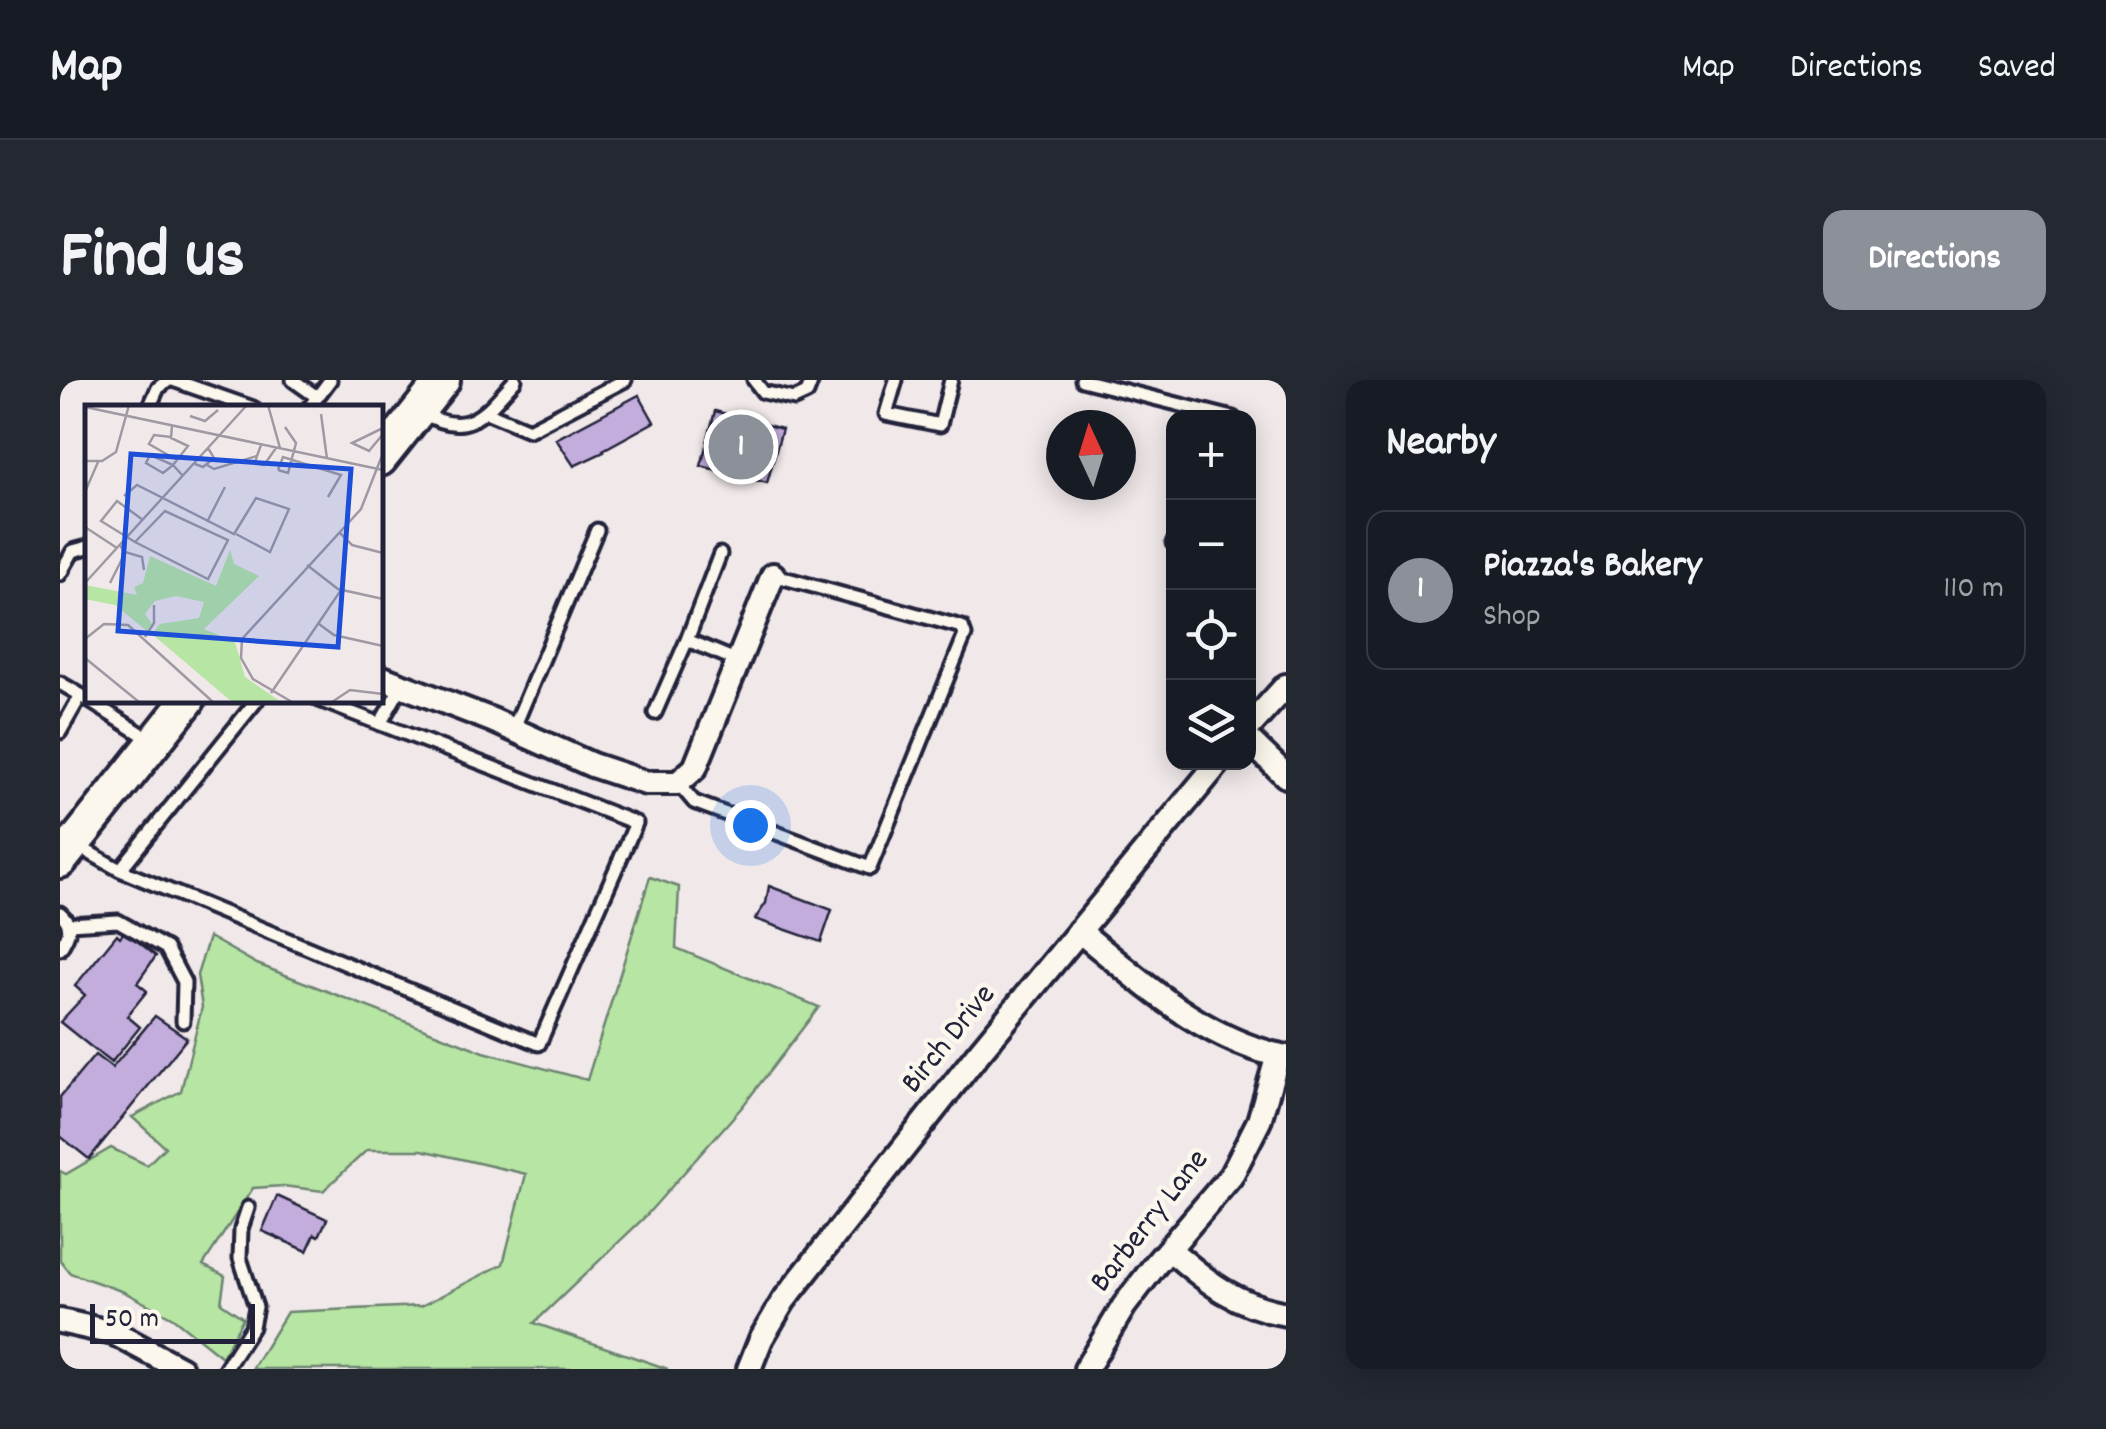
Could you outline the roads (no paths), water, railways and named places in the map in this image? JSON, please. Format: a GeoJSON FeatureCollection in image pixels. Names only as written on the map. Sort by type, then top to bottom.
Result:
{"type":"FeatureCollection","features":[{"type":"Feature","properties":{"kind":"main road"},"geometry":{"type":"LineString","coordinates":[[382,456],[442,380]]}},
{"type":"Feature","properties":{"kind":"main road"},"geometry":{"type":"LineString","coordinates":[[64,846],[186,702]]}},
{"type":"Feature","properties":{"kind":"street"},"geometry":{"type":"LineString","coordinates":[[391,681],[592,766],[646,783],[678,783],[695,768],[772,575]]}},
{"type":"Feature","properties":{"kind":"street"},"geometry":{"type":"LineString","coordinates":[[1256,719],[1286,686]]}},
{"type":"Feature","properties":{"kind":"street"},"geometry":{"type":"LineString","coordinates":[[1256,746],[1286,776]]}},
{"type":"Feature","properties":{"kind":"street","name":"Birch Drive"},"geometry":{"type":"LineString","coordinates":[[749,1369],[784,1300],[1212,770]]}},
{"type":"Feature","properties":{"kind":"street"},"geometry":{"type":"LineString","coordinates":[[1079,931],[1181,1012],[1214,1031],[1282,1056]]}},
{"type":"Feature","properties":{"kind":"street","name":"Barberry Lane"},"geometry":{"type":"LineString","coordinates":[[1086,1369],[1124,1306],[1232,1176],[1258,1122],[1282,1056]]}},
{"type":"Feature","properties":{"kind":"street"},"geometry":{"type":"LineString","coordinates":[[1169,1249],[1235,1300],[1256,1309],[1286,1314]]}},
{"type":"Feature","properties":{"kind":"street"},"geometry":{"type":"LineString","coordinates":[[60,1321],[114,1333],[181,1369]]}},
{"type":"Feature","properties":{"kind":"lane"},"geometry":{"type":"LineString","coordinates":[[150,405],[158,388],[171,380],[244,405]]}},
{"type":"Feature","properties":{"kind":"lane"},"geometry":{"type":"LineString","coordinates":[[293,380],[313,402],[330,380]]}},
{"type":"Feature","properties":{"kind":"lane"},"geometry":{"type":"LineString","coordinates":[[419,410],[442,424],[465,424],[486,412],[515,380]]}},
{"type":"Feature","properties":{"kind":"lane"},"geometry":{"type":"LineString","coordinates":[[486,412],[530,430],[625,380]]}},
{"type":"Feature","properties":{"kind":"lane"},"geometry":{"type":"LineString","coordinates":[[754,380],[762,392],[794,399],[807,393],[812,380]]}},
{"type":"Feature","properties":{"kind":"lane"},"geometry":{"type":"LineString","coordinates":[[896,380],[886,414],[940,425],[951,380]]}},
{"type":"Feature","properties":{"kind":"lane"},"geometry":{"type":"LineString","coordinates":[[1082,380],[1201,410]]}},
{"type":"Feature","properties":{"kind":"lane"},"geometry":{"type":"LineString","coordinates":[[513,730],[596,530]]}},
{"type":"Feature","properties":{"kind":"lane"},"geometry":{"type":"LineString","coordinates":[[60,574],[73,552],[85,549]]}},
{"type":"Feature","properties":{"kind":"lane"},"geometry":{"type":"LineString","coordinates":[[655,713],[720,554]]}},
{"type":"Feature","properties":{"kind":"lane"},"geometry":{"type":"LineString","coordinates":[[678,783],[694,802],[870,868],[965,635],[962,627],[772,575]]}},
{"type":"Feature","properties":{"kind":"lane"},"geometry":{"type":"LineString","coordinates":[[687,640],[738,660]]}},
{"type":"Feature","properties":{"kind":"lane"},"geometry":{"type":"LineString","coordinates":[[380,724],[391,681]]}},
{"type":"Feature","properties":{"kind":"lane"},"geometry":{"type":"LineString","coordinates":[[60,683],[85,697]]}},
{"type":"Feature","properties":{"kind":"lane"},"geometry":{"type":"LineString","coordinates":[[60,732],[85,699]]}},
{"type":"Feature","properties":{"kind":"lane"},"geometry":{"type":"LineString","coordinates":[[92,702],[154,742]]}},
{"type":"Feature","properties":{"kind":"lane"},"geometry":{"type":"LineString","coordinates":[[120,870],[255,702]]}},
{"type":"Feature","properties":{"kind":"lane"},"geometry":{"type":"LineString","coordinates":[[64,846],[539,1044],[636,823],[324,702]]}},
{"type":"Feature","properties":{"kind":"lane"},"geometry":{"type":"LineString","coordinates":[[60,913],[69,924],[69,935],[60,949]]}},
{"type":"Feature","properties":{"kind":"lane"},"geometry":{"type":"LineString","coordinates":[[69,924],[118,921],[166,948],[184,982],[182,1022]]}},
{"type":"Feature","properties":{"kind":"lane"},"geometry":{"type":"LineString","coordinates":[[225,1369],[252,1326],[256,1307],[240,1258],[241,1229],[248,1208]]}},
{"type":"Feature","properties":{"kind":"place","name":"Piazza's Bakery"},"geometry":{"type":"Point","coordinates":[741,447]}}]}
